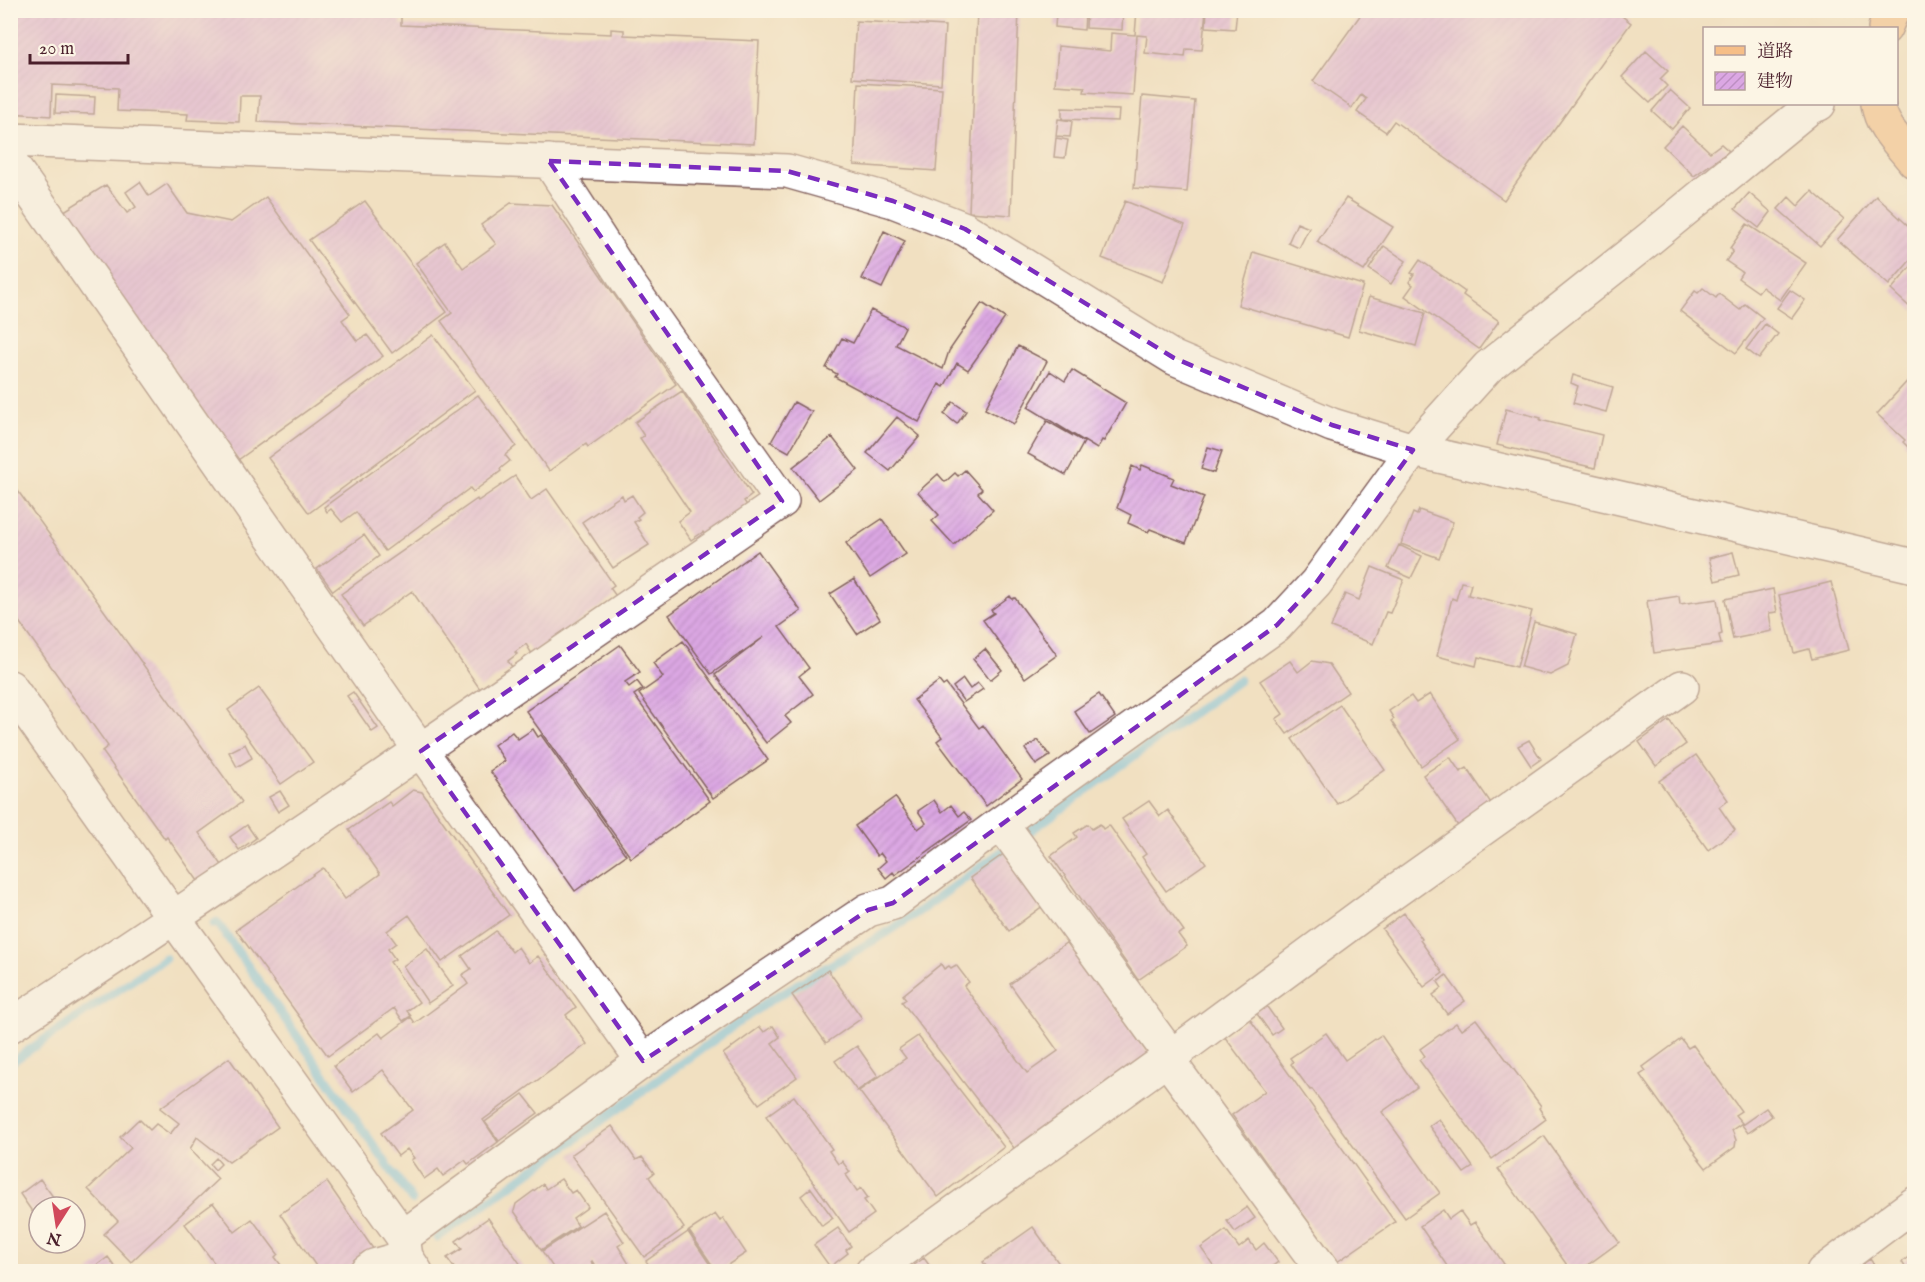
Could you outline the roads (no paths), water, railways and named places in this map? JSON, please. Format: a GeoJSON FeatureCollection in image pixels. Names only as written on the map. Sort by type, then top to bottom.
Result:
{"type":"FeatureCollection","features":[{"type":"Feature","properties":{"kind":"main road"},"geometry":{"type":"LineString","coordinates":[[1885,27],[1893,10]]}},
{"type":"Feature","properties":{"kind":"main road"},"geometry":{"type":"LineString","coordinates":[[1878,105],[1885,127],[1914,160]]}},
{"type":"Feature","properties":{"kind":"street"},"geometry":{"type":"LineString","coordinates":[[366,1272],[374,1266],[408,1255],[643,1061],[868,910],[893,903],[1009,835],[1277,625],[1317,583],[1413,450],[1488,367],[1648,240],[1773,136],[1810,107],[1816,105]]}},
{"type":"Feature","properties":{"kind":"street"},"geometry":{"type":"LineString","coordinates":[[10,140],[787,171],[893,201],[965,229],[1174,358],[1332,425],[1413,450],[1914,566]]}},
{"type":"Feature","properties":{"kind":"street"},"geometry":{"type":"LineString","coordinates":[[10,1026],[174,919],[782,501],[629,284],[549,161]]}},
{"type":"Feature","properties":{"kind":"street"},"geometry":{"type":"LineString","coordinates":[[10,162],[421,751],[643,1061]]}},
{"type":"Feature","properties":{"kind":"street"},"geometry":{"type":"LineString","coordinates":[[10,687],[408,1255]]}},
{"type":"Feature","properties":{"kind":"street"},"geometry":{"type":"LineString","coordinates":[[872,1272],[1380,902],[1682,687]]}},
{"type":"Feature","properties":{"kind":"street"},"geometry":{"type":"LineString","coordinates":[[1009,835],[1324,1272]]}},
{"type":"Feature","properties":{"kind":"street"},"geometry":{"type":"LineString","coordinates":[[1823,1272],[1914,1204]]}},
{"type":"Feature","properties":{"kind":"waterway"},"geometry":{"type":"LineString","coordinates":[[437,1238],[767,1002],[888,932],[921,910],[1239,680]]}},
{"type":"Feature","properties":{"kind":"waterway"},"geometry":{"type":"LineString","coordinates":[[214,924],[217,922],[412,1200]]}},
{"type":"Feature","properties":{"kind":"waterway"},"geometry":{"type":"LineString","coordinates":[[10,1063],[165,958]]}}]}
